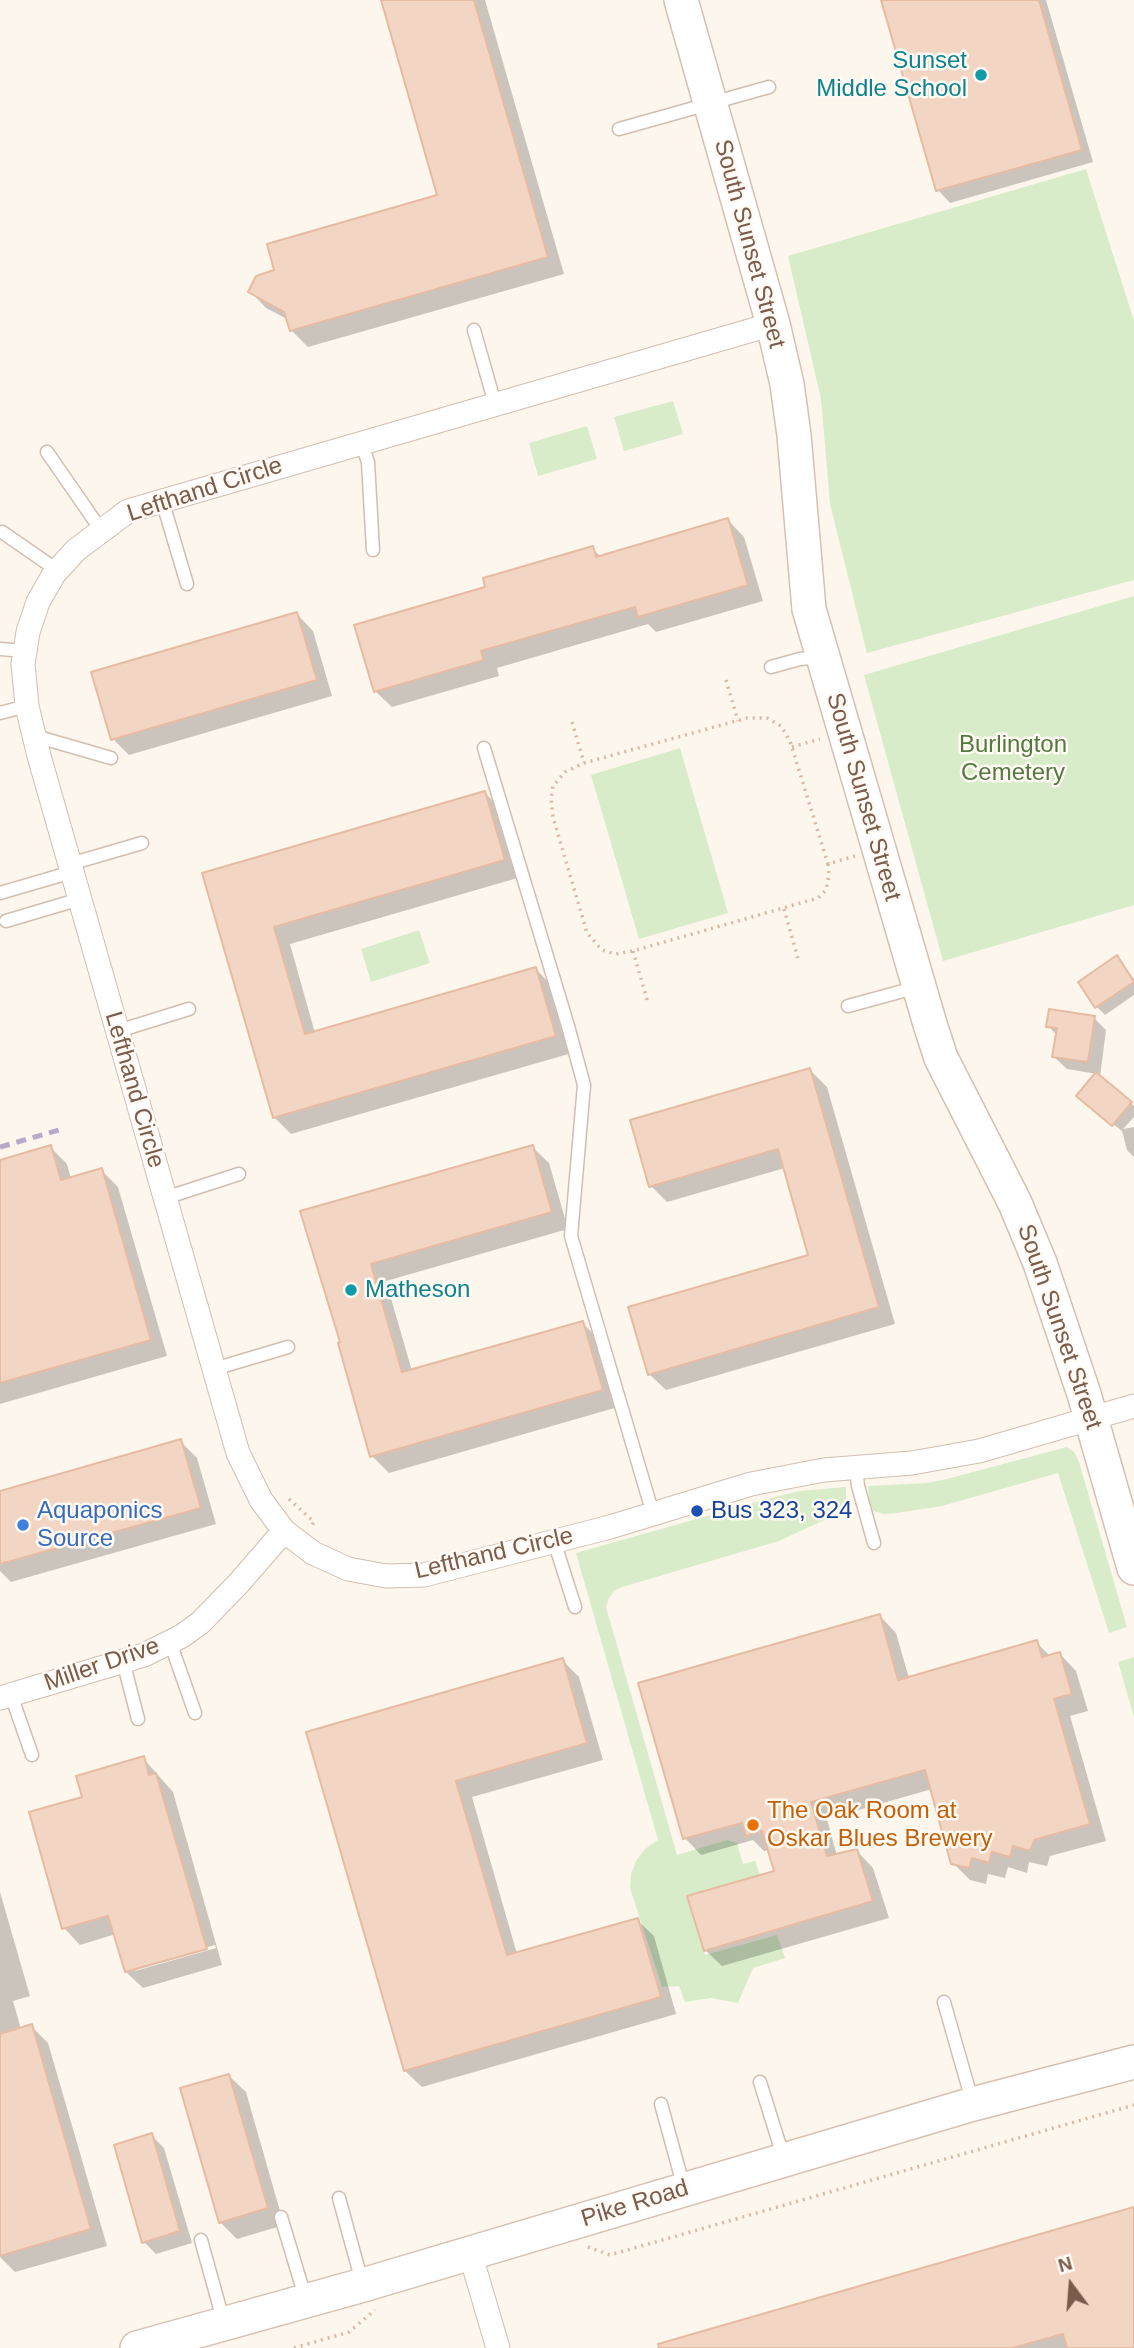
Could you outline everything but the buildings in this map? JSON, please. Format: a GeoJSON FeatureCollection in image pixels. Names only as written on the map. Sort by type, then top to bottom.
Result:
{"type":"FeatureCollection","features":[{"type":"Feature","properties":{"kind":"street","name":"South Sunset Street"},"geometry":{"type":"LineString","coordinates":[[681,0],[773,324],[787,384],[809,609],[822,657],[941,1058],[1027,1227],[1091,1419],[1134,1569]]}},
{"type":"Feature","properties":{"kind":"street","name":"Lefthand Circle"},"geometry":{"type":"LineString","coordinates":[[773,324],[128,511],[76,550],[57,570],[38,602],[28,632],[23,664],[27,706],[34,736],[238,1453],[261,1500],[284,1531],[313,1553],[348,1569],[386,1576],[424,1574],[653,1514],[751,1484],[824,1470],[912,1463],[979,1451],[1134,1406]]}},
{"type":"Feature","properties":{"kind":"street","name":"Miller Drive"},"geometry":{"type":"LineString","coordinates":[[5,1697],[144,1655],[170,1642],[200,1623],[284,1531]]}},
{"type":"Feature","properties":{"kind":"street","name":"Pike Road"},"geometry":{"type":"LineString","coordinates":[[136,2348],[306,2301],[370,2297],[470,2253],[973,2104],[1134,2062]]}},
{"type":"Feature","properties":{"kind":"street"},"geometry":{"type":"LineString","coordinates":[[470,2253],[498,2348]]}},
{"type":"Feature","properties":{"kind":"lane"},"geometry":{"type":"LineString","coordinates":[[619,129],[769,86]]}},
{"type":"Feature","properties":{"kind":"lane"},"geometry":{"type":"LineString","coordinates":[[474,330],[495,404]]}},
{"type":"Feature","properties":{"kind":"lane"},"geometry":{"type":"LineString","coordinates":[[361,442],[368,462],[373,550]]}},
{"type":"Feature","properties":{"kind":"lane"},"geometry":{"type":"LineString","coordinates":[[47,452],[101,530]]}},
{"type":"Feature","properties":{"kind":"lane"},"geometry":{"type":"LineString","coordinates":[[162,500],[187,584]]}},
{"type":"Feature","properties":{"kind":"lane"},"geometry":{"type":"LineString","coordinates":[[2,532],[57,570]]}},
{"type":"Feature","properties":{"kind":"lane"},"geometry":{"type":"LineString","coordinates":[[0,649],[25,651]]}},
{"type":"Feature","properties":{"kind":"lane"},"geometry":{"type":"LineString","coordinates":[[771,667],[800,659],[822,657]]}},
{"type":"Feature","properties":{"kind":"lane"},"geometry":{"type":"LineString","coordinates":[[0,713],[27,706]]}},
{"type":"Feature","properties":{"kind":"lane"},"geometry":{"type":"LineString","coordinates":[[34,736],[111,758]]}},
{"type":"Feature","properties":{"kind":"lane"},"geometry":{"type":"LineString","coordinates":[[484,748],[584,1085],[571,1236],[653,1514]]}},
{"type":"Feature","properties":{"kind":"lane"},"geometry":{"type":"LineString","coordinates":[[0,893],[142,843]]}},
{"type":"Feature","properties":{"kind":"lane"},"geometry":{"type":"LineString","coordinates":[[6,921],[80,900]]}},
{"type":"Feature","properties":{"kind":"lane"},"geometry":{"type":"LineString","coordinates":[[848,1006],[919,986]]}},
{"type":"Feature","properties":{"kind":"lane"},"geometry":{"type":"LineString","coordinates":[[118,1031],[189,1009]]}},
{"type":"Feature","properties":{"kind":"lane"},"geometry":{"type":"LineString","coordinates":[[165,1198],[239,1174]]}},
{"type":"Feature","properties":{"kind":"lane"},"geometry":{"type":"LineString","coordinates":[[214,1369],[288,1347]]}},
{"type":"Feature","properties":{"kind":"lane"},"geometry":{"type":"LineString","coordinates":[[856,1468],[858,1486],[874,1543]]}},
{"type":"Feature","properties":{"kind":"lane"},"geometry":{"type":"LineString","coordinates":[[554,1541],[575,1607]]}},
{"type":"Feature","properties":{"kind":"lane"},"geometry":{"type":"LineString","coordinates":[[170,1642],[195,1713]]}},
{"type":"Feature","properties":{"kind":"lane"},"geometry":{"type":"LineString","coordinates":[[123,1661],[138,1719]]}},
{"type":"Feature","properties":{"kind":"lane"},"geometry":{"type":"LineString","coordinates":[[5,1697],[32,1755]]}},
{"type":"Feature","properties":{"kind":"lane"},"geometry":{"type":"LineString","coordinates":[[944,2002],[973,2104]]}},
{"type":"Feature","properties":{"kind":"lane"},"geometry":{"type":"LineString","coordinates":[[760,2082],[784,2159]]}},
{"type":"Feature","properties":{"kind":"lane"},"geometry":{"type":"LineString","coordinates":[[660,2104],[684,2190]]}},
{"type":"Feature","properties":{"kind":"lane"},"geometry":{"type":"LineString","coordinates":[[339,2198],[370,2297]]}},
{"type":"Feature","properties":{"kind":"lane"},"geometry":{"type":"LineString","coordinates":[[281,2217],[306,2301]]}},
{"type":"Feature","properties":{"kind":"lane"},"geometry":{"type":"LineString","coordinates":[[201,2240],[224,2324]]}},
{"type":"Feature","properties":{"kind":"path"},"geometry":{"type":"LineString","coordinates":[[726,680],[738,721]]}},
{"type":"Feature","properties":{"kind":"path"},"geometry":{"type":"LineString","coordinates":[[761,717],[781,726],[792,747],[828,864],[826,890],[818,898],[784,909],[633,951],[615,954],[602,950],[587,933],[553,817],[553,786],[565,772],[584,763],[761,717]]}},
{"type":"Feature","properties":{"kind":"path"},"geometry":{"type":"LineString","coordinates":[[572,722],[584,763]]}},
{"type":"Feature","properties":{"kind":"path"},"geometry":{"type":"LineString","coordinates":[[792,747],[822,738]]}},
{"type":"Feature","properties":{"kind":"path"},"geometry":{"type":"LineString","coordinates":[[828,864],[857,855]]}},
{"type":"Feature","properties":{"kind":"path"},"geometry":{"type":"LineString","coordinates":[[784,909],[798,959]]}},
{"type":"Feature","properties":{"kind":"path"},"geometry":{"type":"LineString","coordinates":[[633,951],[648,1003]]}},
{"type":"Feature","properties":{"kind":"path"},"geometry":{"type":"LineString","coordinates":[[283,1493],[314,1522],[308,1529]]}},
{"type":"Feature","properties":{"kind":"path"},"geometry":{"type":"LineString","coordinates":[[586,2245],[610,2255],[1134,2105]]}},
{"type":"Feature","properties":{"kind":"path"},"geometry":{"type":"LineString","coordinates":[[294,2348],[349,2332],[370,2297]]}},
{"type":"Feature","properties":{"kind":"green space"},"geometry":{"type":"Polygon","coordinates":[[[1086,169],[1134,321],[1134,580],[867,653],[830,504],[821,399],[788,256],[1086,169]]]}},
{"type":"Feature","properties":{"kind":"green space"},"geometry":{"type":"Polygon","coordinates":[[[673,401],[683,434],[624,451],[614,417],[673,401]]]}},
{"type":"Feature","properties":{"kind":"green space"},"geometry":{"type":"Polygon","coordinates":[[[587,426],[597,459],[538,476],[529,443],[587,426]]]}},
{"type":"Feature","properties":{"kind":"green space","name":"Burlington Cemetery"},"geometry":{"type":"Polygon","coordinates":[[[1134,596],[1134,905],[943,961],[864,675],[1134,596]]]}},
{"type":"Feature","properties":{"kind":"green space"},"geometry":{"type":"Polygon","coordinates":[[[680,748],[728,913],[639,939],[591,775],[680,748]]]}},
{"type":"Feature","properties":{"kind":"green space"},"geometry":{"type":"Polygon","coordinates":[[[419,930],[430,963],[371,982],[361,949],[419,930]]]}},
{"type":"Feature","properties":{"kind":"green space"},"geometry":{"type":"Polygon","coordinates":[[[1067,1447],[1074,1452],[1079,1462],[1127,1627],[1109,1633],[1058,1473],[942,1506],[897,1513],[873,1511],[869,1498],[868,1486],[926,1483],[947,1479],[1067,1447]]]}},
{"type":"Feature","properties":{"kind":"green space"},"geometry":{"type":"Polygon","coordinates":[[[846,1487],[846,1510],[779,1541],[622,1587],[614,1591],[606,1607],[677,1855],[727,1840],[737,1843],[743,1864],[755,1861],[760,1875],[687,1896],[705,1955],[777,1935],[785,1958],[753,1968],[738,2003],[711,1998],[685,2002],[679,1986],[662,1987],[630,1888],[636,1861],[645,1849],[658,1840],[576,1553],[799,1491],[846,1487]]]}},
{"type":"Feature","properties":{"kind":"green space"},"geometry":{"type":"Polygon","coordinates":[[[1134,1657],[1134,1717],[1118,1662],[1134,1657]]]}},
{"type":"Feature","properties":{"kind":"railway"},"geometry":{"type":"LineString","coordinates":[[0,1147],[59,1130]]}},
{"type":"Feature","properties":{"kind":"place","name":"Sunset Middle School"},"geometry":{"type":"Point","coordinates":[981,75]}},
{"type":"Feature","properties":{"kind":"place","name":"Matheson"},"geometry":{"type":"Point","coordinates":[351,1290]}},
{"type":"Feature","properties":{"kind":"place","name":"Bus 323, 324"},"geometry":{"type":"Point","coordinates":[697,1511]}},
{"type":"Feature","properties":{"kind":"place","name":"Aquaponics Source"},"geometry":{"type":"Point","coordinates":[23,1525]}},
{"type":"Feature","properties":{"kind":"place","name":"The Oak Room at Oskar Blues Brewery"},"geometry":{"type":"Point","coordinates":[753,1825]}}]}
